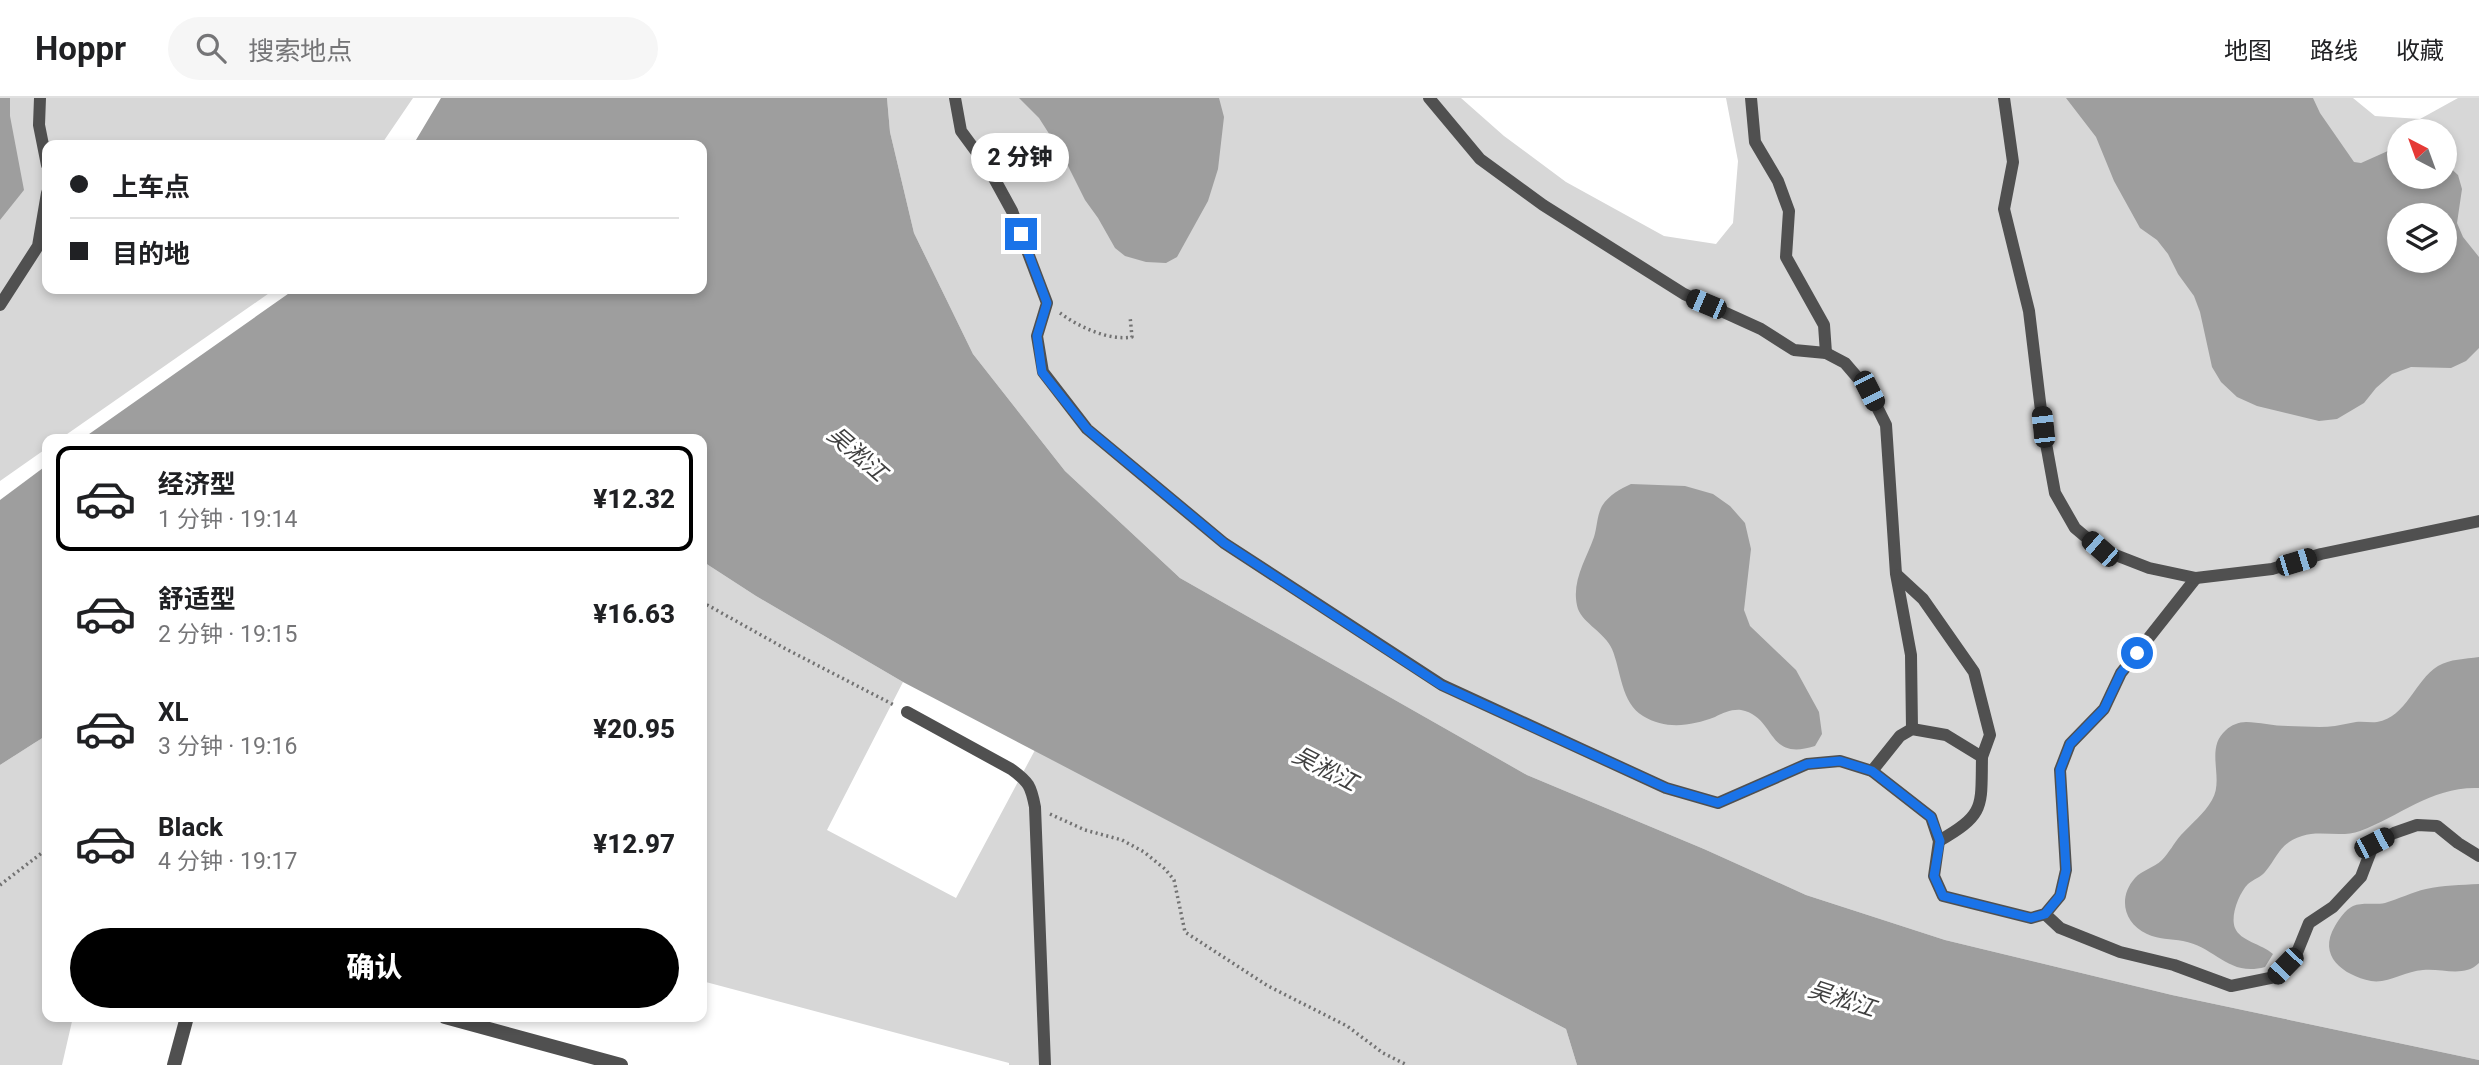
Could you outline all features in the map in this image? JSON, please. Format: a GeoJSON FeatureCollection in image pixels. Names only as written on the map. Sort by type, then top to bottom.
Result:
{"type":"FeatureCollection","features":[{"type":"Feature","properties":{"kind":"street"},"geometry":{"type":"LineString","coordinates":[[174,1065],[186,1022]]}},
{"type":"Feature","properties":{"kind":"street"},"geometry":{"type":"LineString","coordinates":[[463,1022],[621,1065]]}},
{"type":"Feature","properties":{"kind":"lane"},"geometry":{"type":"LineString","coordinates":[[40,98],[39,125],[42,140]]}},
{"type":"Feature","properties":{"kind":"lane"},"geometry":{"type":"LineString","coordinates":[[956,98],[961,131],[989,169],[1012,211],[1047,303],[1037,336],[1042,372],[1087,429],[1224,543],[1441,685],[1666,788],[1718,803],[1807,764],[1840,761],[1872,771],[1931,817],[1940,841],[1934,876],[1943,896],[2031,918],[2045,914],[2060,896],[2066,870],[2060,770],[2070,744],[2104,709],[2121,673],[2196,578]]}},
{"type":"Feature","properties":{"kind":"lane"},"geometry":{"type":"LineString","coordinates":[[1429,98],[1480,159],[1543,205],[1684,294],[1761,329],[1794,350],[1826,353],[1845,363],[1869,391],[1886,425],[1896,574],[1911,654],[1912,729]]}},
{"type":"Feature","properties":{"kind":"lane"},"geometry":{"type":"LineString","coordinates":[[1751,98],[1755,142],[1778,181],[1788,211],[1786,257],[1824,325],[1826,353]]}},
{"type":"Feature","properties":{"kind":"lane"},"geometry":{"type":"LineString","coordinates":[[2004,98],[2013,162],[2004,209],[2029,312],[2054,493],[2075,527],[2100,549],[2149,568],[2196,578],[2272,569],[2321,554],[2479,521]]}},
{"type":"Feature","properties":{"kind":"lane"},"geometry":{"type":"LineString","coordinates":[[0,305],[38,246],[42,222]]}},
{"type":"Feature","properties":{"kind":"lane"},"geometry":{"type":"LineString","coordinates":[[1896,574],[1923,599],[1974,672],[1990,735],[1982,757],[1981,804],[1965,826],[1940,841]]}},
{"type":"Feature","properties":{"kind":"lane"},"geometry":{"type":"LineString","coordinates":[[907,712],[1025,780],[1031,787],[1035,807],[1045,1065]]}},
{"type":"Feature","properties":{"kind":"lane"},"geometry":{"type":"LineString","coordinates":[[1872,771],[1900,736],[1912,729],[1946,736],[1982,757]]}},
{"type":"Feature","properties":{"kind":"lane"},"geometry":{"type":"LineString","coordinates":[[2045,914],[2060,928],[2120,952],[2174,965],[2231,986],[2275,977],[2296,955],[2309,923],[2333,907],[2361,877],[2374,843],[2394,832],[2417,825],[2437,826],[2479,856]]}},
{"type":"Feature","properties":{"kind":"path"},"geometry":{"type":"LineString","coordinates":[[1047,303],[1071,321],[1118,339],[1132,337],[1130,316]]}},
{"type":"Feature","properties":{"kind":"path"},"geometry":{"type":"LineString","coordinates":[[707,605],[907,712]]}},
{"type":"Feature","properties":{"kind":"path"},"geometry":{"type":"LineString","coordinates":[[1035,807],[1085,830],[1105,834],[1144,852],[1174,880],[1185,932],[1268,986],[1347,1026],[1383,1053],[1407,1065]]}},
{"type":"Feature","properties":{"kind":"path"},"geometry":{"type":"LineString","coordinates":[[0,885],[42,853]]}},
{"type":"Feature","properties":{"kind":"shaded area"},"geometry":{"type":"Polygon","coordinates":[[[0,98],[413,98],[384,140],[42,140],[42,294],[268,294],[67,434],[42,434],[42,452],[0,481],[0,98]]]}},
{"type":"Feature","properties":{"kind":"shaded area"},"geometry":{"type":"Polygon","coordinates":[[[887,98],[1461,98],[1504,136],[1566,182],[1664,236],[1716,244],[1733,223],[1738,161],[1726,98],[2353,98],[2375,116],[2420,119],[2458,98],[2479,98],[2479,1060],[2172,995],[1945,940],[1806,895],[1527,775],[1180,578],[1065,471],[973,354],[914,233],[890,132],[887,98]]]}},
{"type":"Feature","properties":{"kind":"shaded area"},"geometry":{"type":"Polygon","coordinates":[[[707,564],[903,682],[827,830],[956,898],[1035,750],[1566,1029],[1577,1065],[1009,1063],[707,982],[707,564]]]}},
{"type":"Feature","properties":{"kind":"shaded area"},"geometry":{"type":"Polygon","coordinates":[[[42,738],[42,1022],[72,1022],[62,1065],[0,1065],[0,765],[42,738]]]}},
{"type":"Feature","properties":{"kind":"water"},"geometry":{"type":"Polygon","coordinates":[[[0,98],[10,98],[10,116],[24,190],[0,220],[0,98]]]}},
{"type":"Feature","properties":{"kind":"water","name":"吴淞江"},"geometry":{"type":"Polygon","coordinates":[[[441,98],[887,98],[890,132],[914,233],[973,354],[1065,471],[1180,578],[1527,775],[1806,895],[1945,940],[2172,995],[2479,1060],[2479,1065],[1577,1065],[1566,1029],[903,682],[707,564],[707,434],[89,434],[288,294],[707,294],[707,140],[416,140],[441,98]]]}},
{"type":"Feature","properties":{"kind":"water"},"geometry":{"type":"Polygon","coordinates":[[[1019,98],[1219,98],[1224,117],[1218,169],[1208,201],[1177,257],[1166,263],[1146,262],[1125,256],[1115,248],[1039,118],[1019,98]]]}},
{"type":"Feature","properties":{"kind":"water"},"geometry":{"type":"Polygon","coordinates":[[[2066,98],[2313,98],[2320,113],[2354,162],[2361,163],[2387,151],[2387,189],[2457,189],[2458,175],[2462,189],[2457,223],[2463,237],[2479,257],[2479,348],[2466,361],[2451,368],[2411,367],[2392,374],[2364,403],[2337,419],[2319,421],[2257,406],[2237,397],[2221,382],[2212,367],[2194,296],[2157,240],[2140,228],[2114,181],[2096,137],[2066,98]]]}},
{"type":"Feature","properties":{"kind":"water"},"geometry":{"type":"Polygon","coordinates":[[[42,469],[42,738],[0,765],[0,500],[42,469]]]}},
{"type":"Feature","properties":{"kind":"water"},"geometry":{"type":"Polygon","coordinates":[[[1631,484],[1685,486],[1713,494],[1730,506],[1745,523],[1751,549],[1744,610],[1750,626],[1796,670],[1819,712],[1822,734],[1815,746],[1787,748],[1773,737],[1761,721],[1741,710],[1697,723],[1670,725],[1643,716],[1630,703],[1612,649],[1581,614],[1576,590],[1602,506],[1615,493],[1631,484]]]}},
{"type":"Feature","properties":{"kind":"water"},"geometry":{"type":"Polygon","coordinates":[[[2479,657],[2479,788],[2462,789],[2432,797],[2360,831],[2346,834],[2309,834],[2284,846],[2263,874],[2245,888],[2235,911],[2234,923],[2238,932],[2273,954],[2265,967],[2252,969],[2231,965],[2194,944],[2147,934],[2133,923],[2126,909],[2126,893],[2138,875],[2162,860],[2212,800],[2217,782],[2216,746],[2228,728],[2246,722],[2317,727],[2377,722],[2396,713],[2438,666],[2479,657]]]}},
{"type":"Feature","properties":{"kind":"water"},"geometry":{"type":"Polygon","coordinates":[[[2479,884],[2479,963],[2473,968],[2460,971],[2416,971],[2384,981],[2371,981],[2343,969],[2331,955],[2330,937],[2345,912],[2353,906],[2385,903],[2432,888],[2479,884]]]}},
{"type":"Feature","properties":{"kind":"route"},"geometry":{"type":"LineString","coordinates":[[1021,234],[1047,303],[1037,336],[1042,372],[1087,429],[1224,543],[1441,685],[1666,788],[1718,803],[1807,764],[1840,761],[1872,771],[1931,817],[1940,841],[1934,876],[1943,896],[2031,918],[2045,914],[2060,896],[2066,870],[2060,770],[2070,744],[2104,709],[2121,673],[2137,653]]}}]}
